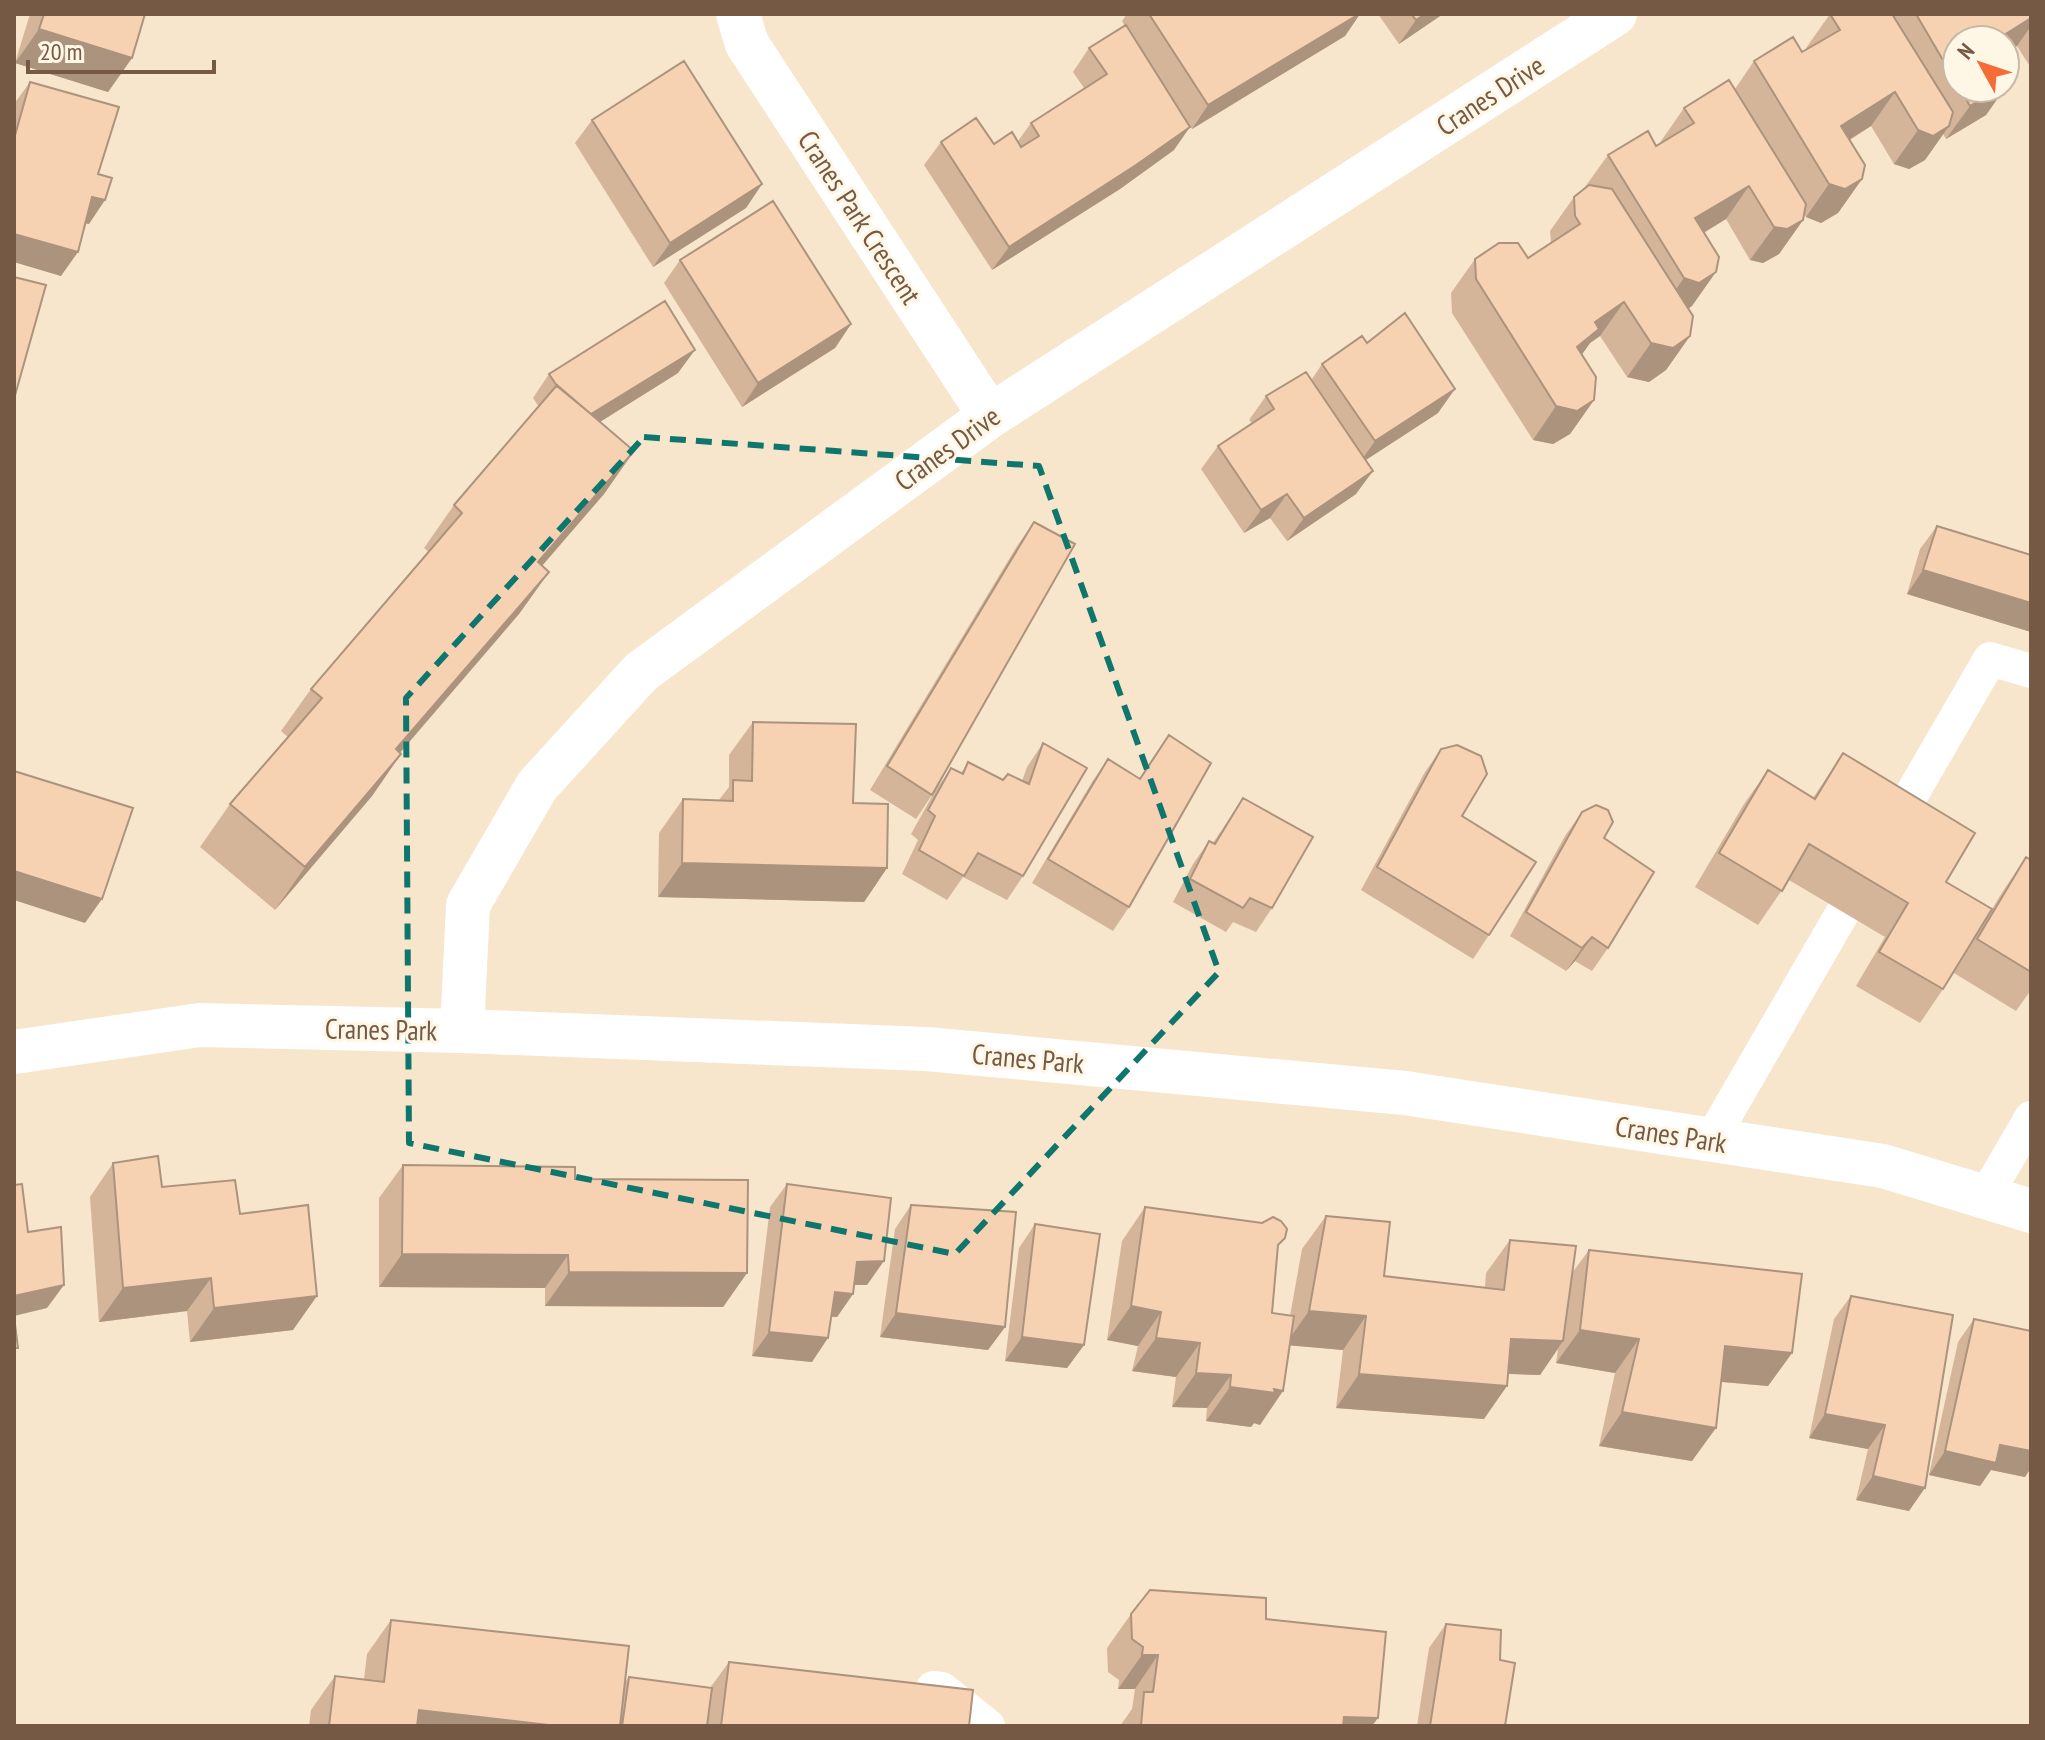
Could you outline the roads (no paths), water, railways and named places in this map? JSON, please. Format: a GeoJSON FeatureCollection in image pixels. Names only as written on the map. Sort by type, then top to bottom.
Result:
{"type":"FeatureCollection","features":[{"type":"Feature","properties":{"kind":"street","name":"Cranes Park Crescent"},"geometry":{"type":"LineString","coordinates":[[738,14],[747,44],[990,416]]}},
{"type":"Feature","properties":{"kind":"street","name":"Cranes Drive"},"geometry":{"type":"LineString","coordinates":[[462,1031],[468,905],[537,786],[641,672],[990,416],[1615,14]]}},
{"type":"Feature","properties":{"kind":"street","name":"Cranes Park"},"geometry":{"type":"LineString","coordinates":[[14,1052],[200,1025],[462,1031],[926,1049],[1405,1093],[1883,1166],[2031,1211]]}},
{"type":"Feature","properties":{"kind":"lane"},"geometry":{"type":"LineString","coordinates":[[1891,830],[1990,659],[2031,671]]}},
{"type":"Feature","properties":{"kind":"lane"},"geometry":{"type":"LineString","coordinates":[[1711,1140],[1843,912]]}},
{"type":"Feature","properties":{"kind":"lane"},"geometry":{"type":"LineString","coordinates":[[1985,1197],[2031,1118]]}},
{"type":"Feature","properties":{"kind":"lane"},"geometry":{"type":"LineString","coordinates":[[896,1685],[942,1689],[988,1726]]}}]}
